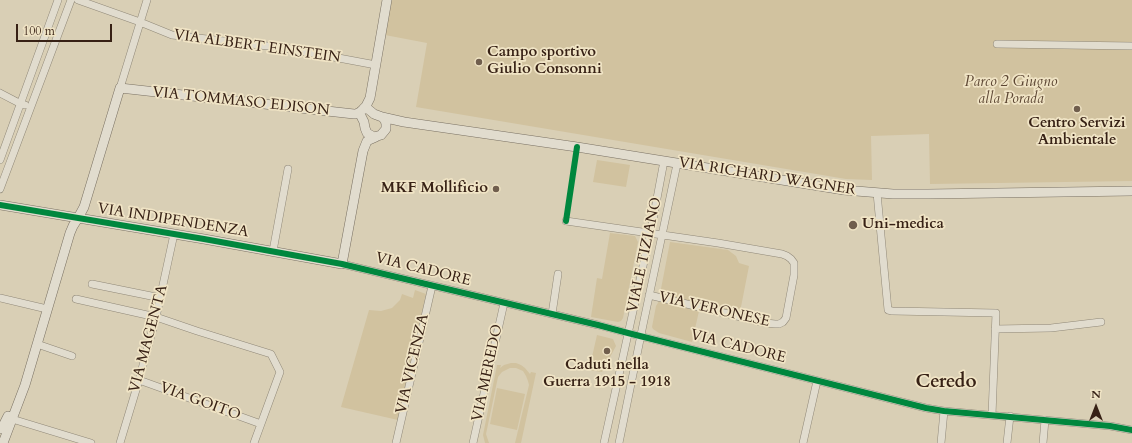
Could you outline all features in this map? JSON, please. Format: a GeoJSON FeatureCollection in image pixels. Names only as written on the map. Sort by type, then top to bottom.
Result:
{"type":"FeatureCollection","features":[{"type":"Feature","properties":{"kind":"street"},"geometry":{"type":"LineString","coordinates":[[0,160],[58,0]]}},
{"type":"Feature","properties":{"kind":"street"},"geometry":{"type":"LineString","coordinates":[[0,189],[71,0]]}},
{"type":"Feature","properties":{"kind":"street","name":"VIA ALBERT EINSTEIN"},"geometry":{"type":"LineString","coordinates":[[78,0],[172,35],[285,48],[376,65]]}},
{"type":"Feature","properties":{"kind":"street"},"geometry":{"type":"LineString","coordinates":[[4,443],[25,385],[70,233],[84,207],[147,0]]}},
{"type":"Feature","properties":{"kind":"street"},"geometry":{"type":"LineString","coordinates":[[370,98],[374,109],[385,120],[386,129],[380,134],[369,135],[366,132],[364,122],[360,116],[370,98],[387,0]]}},
{"type":"Feature","properties":{"kind":"street"},"geometry":{"type":"LineString","coordinates":[[997,44],[1132,46]]}},
{"type":"Feature","properties":{"kind":"street","name":"VIA TOMMASO EDISON"},"geometry":{"type":"LineString","coordinates":[[120,88],[354,114],[358,114],[362,111]]}},
{"type":"Feature","properties":{"kind":"street"},"geometry":{"type":"LineString","coordinates":[[0,93],[20,104],[31,107]]}},
{"type":"Feature","properties":{"kind":"street","name":"VIA RICHARD WAGNER"},"geometry":{"type":"LineString","coordinates":[[362,111],[368,109],[374,114],[404,122],[577,147],[844,190],[877,193],[928,194],[1132,191]]}},
{"type":"Feature","properties":{"kind":"street"},"geometry":{"type":"LineString","coordinates":[[342,264],[362,151],[367,141],[394,125],[404,122]]}},
{"type":"Feature","properties":{"kind":"street","name":"VIALE TIZIANO"},"geometry":{"type":"LineString","coordinates":[[604,443],[650,233],[664,161]]}},
{"type":"Feature","properties":{"kind":"street","name":"VIALE TIZIANO"},"geometry":{"type":"LineString","coordinates":[[619,443],[640,336],[677,164]]}},
{"type":"Feature","properties":{"kind":"street"},"geometry":{"type":"LineString","coordinates":[[273,251],[288,169]]}},
{"type":"Feature","properties":{"kind":"street"},"geometry":{"type":"LineString","coordinates":[[877,193],[888,310],[892,312],[996,313],[992,415]]}},
{"type":"Feature","properties":{"kind":"street","name":"VIA INDIPENDENZA"},"geometry":{"type":"LineString","coordinates":[[0,205],[342,264]]}},
{"type":"Feature","properties":{"kind":"street"},"geometry":{"type":"LineString","coordinates":[[566,221],[662,235]]}},
{"type":"Feature","properties":{"kind":"street","name":"VIA MAGENTA"},"geometry":{"type":"LineString","coordinates":[[120,443],[161,298],[174,234]]}},
{"type":"Feature","properties":{"kind":"street","name":"VIA VERONESE"},"geometry":{"type":"LineString","coordinates":[[649,295],[766,323],[779,324],[786,318],[795,268],[792,259],[782,254],[662,235]]}},
{"type":"Feature","properties":{"kind":"street","name":"VIA CADORE"},"geometry":{"type":"LineString","coordinates":[[342,264],[615,329],[919,406],[944,411],[1110,426],[1132,430]]}},
{"type":"Feature","properties":{"kind":"street"},"geometry":{"type":"LineString","coordinates":[[552,314],[558,274]]}},
{"type":"Feature","properties":{"kind":"street"},"geometry":{"type":"LineString","coordinates":[[92,284],[161,298]]}},
{"type":"Feature","properties":{"kind":"street","name":"VIA VICENZA"},"geometry":{"type":"LineString","coordinates":[[396,443],[432,286]]}},
{"type":"Feature","properties":{"kind":"street"},"geometry":{"type":"LineString","coordinates":[[0,298],[47,309]]}},
{"type":"Feature","properties":{"kind":"street"},"geometry":{"type":"LineString","coordinates":[[76,299],[156,317],[271,354],[280,372],[254,443]]}},
{"type":"Feature","properties":{"kind":"street","name":"VIA MEREDO"},"geometry":{"type":"LineString","coordinates":[[473,443],[504,303]]}},
{"type":"Feature","properties":{"kind":"street"},"geometry":{"type":"LineString","coordinates":[[995,329],[1051,328],[1101,322]]}},
{"type":"Feature","properties":{"kind":"street"},"geometry":{"type":"LineString","coordinates":[[37,344],[72,356]]}},
{"type":"Feature","properties":{"kind":"street","name":"VIA GOITO"},"geometry":{"type":"LineString","coordinates":[[139,380],[261,424]]}},
{"type":"Feature","properties":{"kind":"street"},"geometry":{"type":"LineString","coordinates":[[803,443],[817,381]]}},
{"type":"Feature","properties":{"kind":"street"},"geometry":{"type":"LineString","coordinates":[[0,429],[25,385]]}},
{"type":"Feature","properties":{"kind":"street"},"geometry":{"type":"LineString","coordinates":[[941,443],[944,411]]}},
{"type":"Feature","properties":{"kind":"street"},"geometry":{"type":"LineString","coordinates":[[1007,443],[1010,416]]}},
{"type":"Feature","properties":{"kind":"street"},"geometry":{"type":"LineString","coordinates":[[12,419],[90,443]]}},
{"type":"Feature","properties":{"kind":"street"},"geometry":{"type":"LineString","coordinates":[[1042,443],[1045,420]]}},
{"type":"Feature","properties":{"kind":"green space","name":"Parco 2 Giugno alla Porada"},"geometry":{"type":"Polygon","coordinates":[[[391,0],[1132,0],[1132,181],[930,184],[929,134],[871,136],[872,180],[846,179],[416,107],[427,43],[385,35],[391,0]]]}},
{"type":"Feature","properties":{"kind":"green space"},"geometry":{"type":"Polygon","coordinates":[[[597,160],[630,165],[626,187],[593,182],[597,160]]]}},
{"type":"Feature","properties":{"kind":"green space"},"geometry":{"type":"Polygon","coordinates":[[[610,233],[635,236],[638,242],[623,318],[618,322],[591,317],[597,278],[602,279],[610,233]]]}},
{"type":"Feature","properties":{"kind":"green space"},"geometry":{"type":"Polygon","coordinates":[[[670,242],[728,250],[736,256],[739,263],[749,266],[740,312],[660,294],[670,242]]]}},
{"type":"Feature","properties":{"kind":"green space"},"geometry":{"type":"Polygon","coordinates":[[[415,290],[426,294],[398,420],[341,407],[369,310],[381,311],[392,308],[400,300],[402,294],[413,298],[415,290]]]}},
{"type":"Feature","properties":{"kind":"green space"},"geometry":{"type":"Polygon","coordinates":[[[659,301],[699,311],[692,342],[659,333],[653,329],[652,327],[656,306],[659,301]]]}},
{"type":"Feature","properties":{"kind":"green space"},"geometry":{"type":"Polygon","coordinates":[[[597,335],[613,339],[616,346],[602,372],[589,370],[597,335]]]}},
{"type":"Feature","properties":{"kind":"green space"},"geometry":{"type":"Polygon","coordinates":[[[511,363],[521,365],[530,374],[531,372],[536,373],[521,443],[515,443],[529,385],[523,371],[516,368],[510,368],[502,372],[498,377],[486,434],[489,443],[485,443],[483,435],[497,365],[501,365],[500,368],[511,363]]]}},
{"type":"Feature","properties":{"kind":"green space"},"geometry":{"type":"Polygon","coordinates":[[[497,388],[525,394],[517,430],[490,424],[497,388]]]}},
{"type":"Feature","properties":{"kind":"cycle path"},"geometry":{"type":"LineString","coordinates":[[566,221],[577,147]]}},
{"type":"Feature","properties":{"kind":"cycle path"},"geometry":{"type":"LineString","coordinates":[[0,205],[342,264],[598,325],[926,408],[944,411],[1110,426],[1132,430]]}},
{"type":"Feature","properties":{"kind":"place","name":"Campo sportivo Giulio Consonni"},"geometry":{"type":"Point","coordinates":[479,62]}},
{"type":"Feature","properties":{"kind":"place","name":"Centro Servizi Ambientale"},"geometry":{"type":"Point","coordinates":[1077,109]}},
{"type":"Feature","properties":{"kind":"place","name":"MKF Mollificio"},"geometry":{"type":"Point","coordinates":[496,189]}},
{"type":"Feature","properties":{"kind":"place","name":"Uni-medica"},"geometry":{"type":"Point","coordinates":[853,225]}},
{"type":"Feature","properties":{"kind":"place","name":"Caduti nella Guerra 1915 - 1918"},"geometry":{"type":"Point","coordinates":[607,351]}},
{"type":"Feature","properties":{"kind":"district","name":"Ceredo"},"geometry":{"type":"Point","coordinates":[946,383]}}]}
